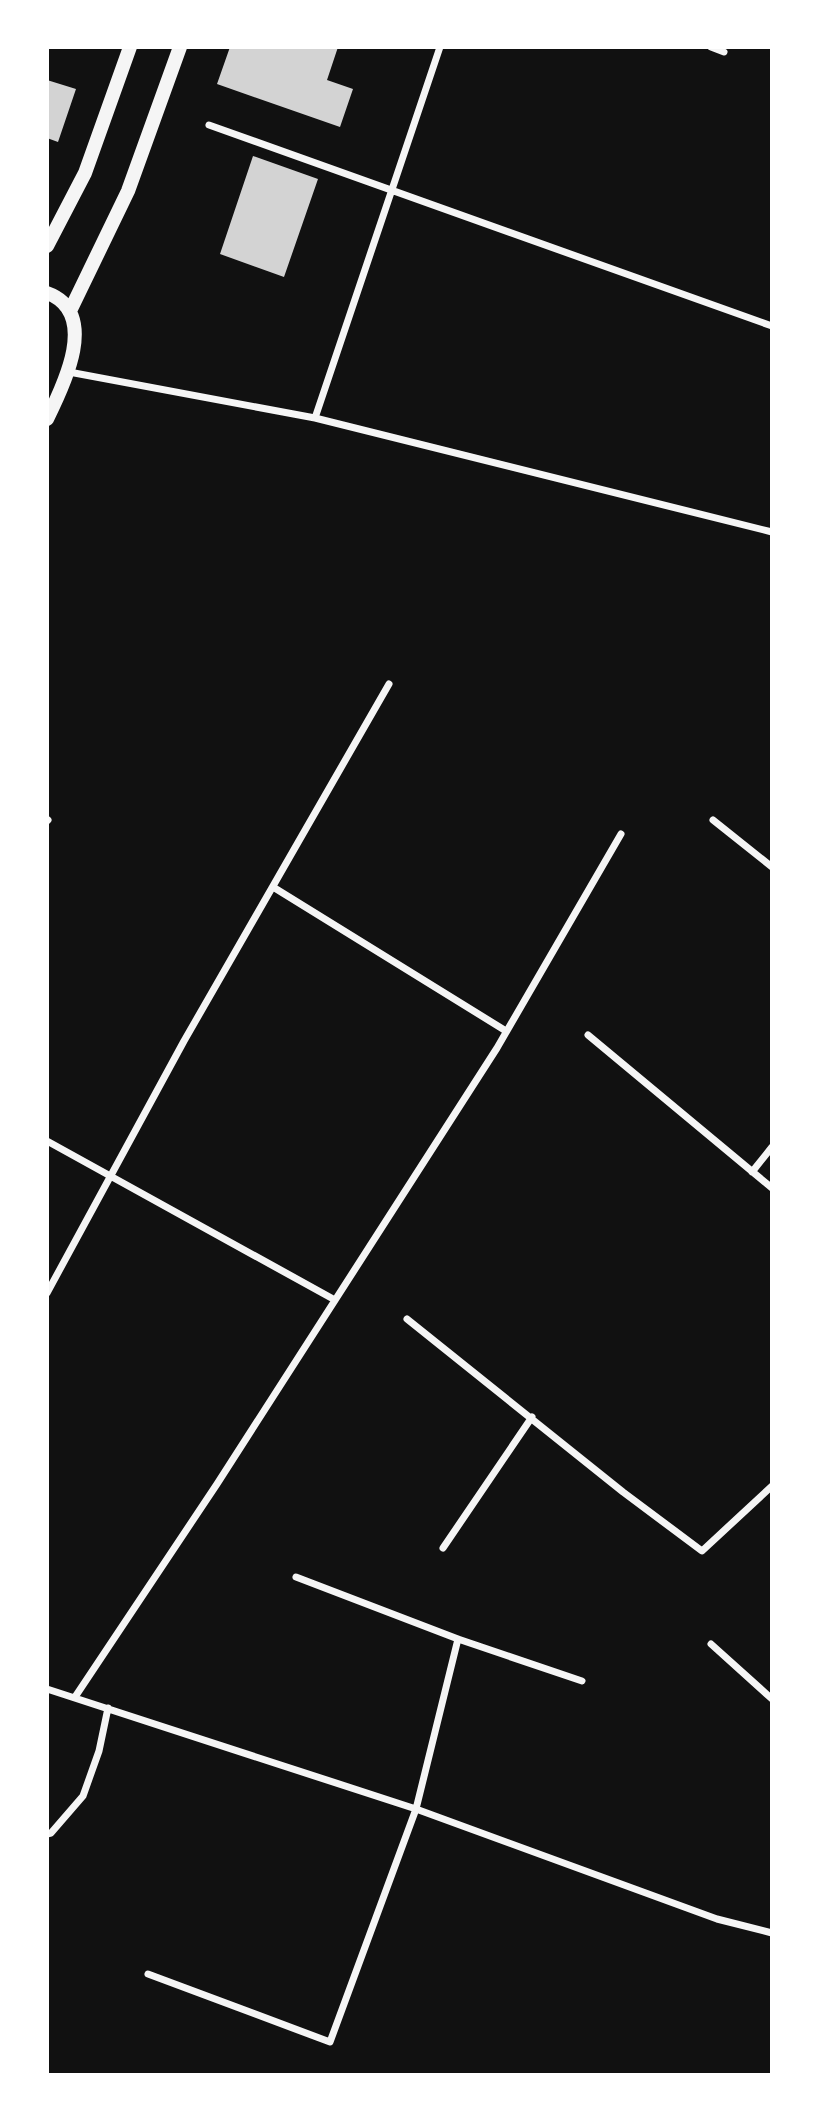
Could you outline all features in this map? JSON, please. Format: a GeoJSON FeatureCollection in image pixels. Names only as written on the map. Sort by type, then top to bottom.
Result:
{"type":"FeatureCollection","features":[{"type":"Feature","properties":{"kind":"main road"},"geometry":{"type":"LineString","coordinates":[[70,311],[128,191],[180,47]]}},
{"type":"Feature","properties":{"kind":"main road"},"geometry":{"type":"LineString","coordinates":[[47,246],[85,173],[126,48]]}},
{"type":"Feature","properties":{"kind":"main road"},"geometry":{"type":"LineString","coordinates":[[47,293],[63,300],[70,311],[76,333],[69,372],[47,419]]}},
{"type":"Feature","properties":{"kind":"street"},"geometry":{"type":"LineString","coordinates":[[315,418],[440,47]]}},
{"type":"Feature","properties":{"kind":"street"},"geometry":{"type":"LineString","coordinates":[[711,47],[724,52]]}},
{"type":"Feature","properties":{"kind":"street"},"geometry":{"type":"LineString","coordinates":[[209,125],[772,326]]}},
{"type":"Feature","properties":{"kind":"street"},"geometry":{"type":"LineString","coordinates":[[69,372],[315,418],[772,531]]}},
{"type":"Feature","properties":{"kind":"street"},"geometry":{"type":"LineString","coordinates":[[47,1293],[184,1041],[389,684]]}},
{"type":"Feature","properties":{"kind":"street"},"geometry":{"type":"LineString","coordinates":[[713,820],[772,867]]}},
{"type":"Feature","properties":{"kind":"street"},"geometry":{"type":"LineString","coordinates":[[75,1697],[217,1484],[506,1031],[621,834]]}},
{"type":"Feature","properties":{"kind":"street"},"geometry":{"type":"LineString","coordinates":[[273,887],[506,1031]]}},
{"type":"Feature","properties":{"kind":"street"},"geometry":{"type":"LineString","coordinates":[[588,1035],[772,1188]]}},
{"type":"Feature","properties":{"kind":"street"},"geometry":{"type":"LineString","coordinates":[[47,1141],[335,1300]]}},
{"type":"Feature","properties":{"kind":"street"},"geometry":{"type":"LineString","coordinates":[[752,1172],[772,1147]]}},
{"type":"Feature","properties":{"kind":"street"},"geometry":{"type":"LineString","coordinates":[[407,1319],[702,1551],[772,1486]]}},
{"type":"Feature","properties":{"kind":"street"},"geometry":{"type":"LineString","coordinates":[[443,1548],[532,1417]]}},
{"type":"Feature","properties":{"kind":"street"},"geometry":{"type":"LineString","coordinates":[[296,1577],[458,1639],[582,1681]]}},
{"type":"Feature","properties":{"kind":"street"},"geometry":{"type":"LineString","coordinates":[[148,1974],[330,2042],[416,1809],[458,1639]]}},
{"type":"Feature","properties":{"kind":"street"},"geometry":{"type":"LineString","coordinates":[[711,1644],[772,1699]]}},
{"type":"Feature","properties":{"kind":"street"},"geometry":{"type":"LineString","coordinates":[[47,1689],[416,1809],[718,1919],[772,1933]]}},
{"type":"Feature","properties":{"kind":"street"},"geometry":{"type":"LineString","coordinates":[[47,1834],[51,1833],[82,1796],[99,1751],[108,1708]]}},
{"type":"Feature","properties":{"kind":"building"},"geometry":{"type":"Polygon","coordinates":[[[230,47],[338,47],[327,80],[353,89],[340,127],[217,84],[230,47]]]}},
{"type":"Feature","properties":{"kind":"building"},"geometry":{"type":"Polygon","coordinates":[[[47,80],[76,89],[58,142],[47,138],[47,80]]]}},
{"type":"Feature","properties":{"kind":"building"},"geometry":{"type":"Polygon","coordinates":[[[253,156],[318,179],[284,277],[220,254],[253,156]]]}}]}
